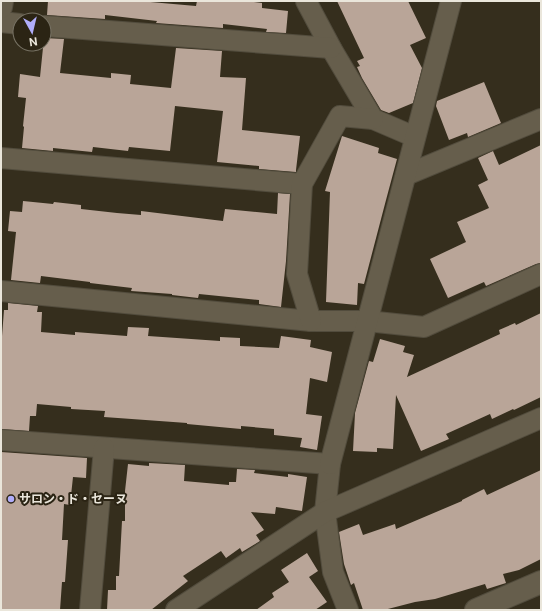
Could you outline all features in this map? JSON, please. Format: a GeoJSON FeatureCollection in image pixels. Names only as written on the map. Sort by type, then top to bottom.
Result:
{"type":"FeatureCollection","features":[{"type":"Feature","properties":{"kind":"street"},"geometry":{"type":"LineString","coordinates":[[1,6],[2,1]]}},
{"type":"Feature","properties":{"kind":"street"},"geometry":{"type":"LineString","coordinates":[[306,1],[331,48],[373,119]]}},
{"type":"Feature","properties":{"kind":"street"},"geometry":{"type":"LineString","coordinates":[[348,610],[333,572],[325,512],[330,464],[451,1]]}},
{"type":"Feature","properties":{"kind":"street"},"geometry":{"type":"LineString","coordinates":[[1,22],[12,23]]}},
{"type":"Feature","properties":{"kind":"street"},"geometry":{"type":"LineString","coordinates":[[52,27],[331,48]]}},
{"type":"Feature","properties":{"kind":"street"},"geometry":{"type":"LineString","coordinates":[[311,321],[297,274],[302,184],[340,116],[373,119],[415,137]]}},
{"type":"Feature","properties":{"kind":"street"},"geometry":{"type":"LineString","coordinates":[[406,174],[541,119]]}},
{"type":"Feature","properties":{"kind":"street"},"geometry":{"type":"LineString","coordinates":[[1,158],[302,184]]}},
{"type":"Feature","properties":{"kind":"street"},"geometry":{"type":"LineString","coordinates":[[1,291],[311,321],[367,321],[424,327],[541,274]]}},
{"type":"Feature","properties":{"kind":"street"},"geometry":{"type":"LineString","coordinates":[[176,610],[325,512],[541,418]]}},
{"type":"Feature","properties":{"kind":"street"},"geometry":{"type":"LineString","coordinates":[[1,440],[330,464]]}},
{"type":"Feature","properties":{"kind":"street"},"geometry":{"type":"LineString","coordinates":[[90,610],[104,448]]}},
{"type":"Feature","properties":{"kind":"street"},"geometry":{"type":"LineString","coordinates":[[476,610],[541,582]]}},
{"type":"Feature","properties":{"kind":"building"},"geometry":{"type":"Polygon","coordinates":[[[48,1],[139,1],[196,6],[197,1],[245,1],[262,3],[262,8],[288,11],[286,33],[266,32],[267,29],[223,24],[223,28],[156,23],[157,21],[105,15],[105,19],[52,15],[52,12],[47,12],[48,1]]]}},
{"type":"Feature","properties":{"kind":"building"},"geometry":{"type":"Polygon","coordinates":[[[337,1],[408,1],[426,38],[410,45],[422,68],[413,103],[389,113],[381,110],[357,67],[360,66],[357,61],[364,58],[337,1]]]}},
{"type":"Feature","properties":{"kind":"building"},"geometry":{"type":"Polygon","coordinates":[[[52,38],[64,39],[60,73],[111,78],[111,73],[131,75],[130,84],[171,88],[176,48],[222,51],[220,77],[246,78],[242,130],[300,136],[296,172],[259,169],[259,166],[217,162],[223,111],[175,106],[170,151],[129,147],[128,151],[93,147],[92,152],[53,148],[53,151],[22,148],[26,98],[18,97],[20,74],[40,77],[43,52],[52,52],[52,38]]]}},
{"type":"Feature","properties":{"kind":"building"},"geometry":{"type":"Polygon","coordinates":[[[484,82],[501,123],[468,137],[467,133],[449,140],[436,106],[437,101],[484,82]]]}},
{"type":"Feature","properties":{"kind":"building"},"geometry":{"type":"Polygon","coordinates":[[[342,136],[379,148],[378,153],[397,159],[364,284],[358,283],[357,305],[326,302],[330,192],[325,191],[342,136]]]}},
{"type":"Feature","properties":{"kind":"building"},"geometry":{"type":"Polygon","coordinates":[[[541,145],[541,263],[486,286],[484,282],[448,298],[430,259],[466,242],[457,222],[489,208],[478,185],[488,180],[478,158],[493,151],[499,165],[541,145]]]}},
{"type":"Feature","properties":{"kind":"building"},"geometry":{"type":"Polygon","coordinates":[[[278,193],[290,194],[286,261],[281,307],[259,304],[259,300],[199,294],[198,298],[172,294],[131,291],[132,288],[41,276],[40,283],[11,280],[16,232],[8,231],[10,211],[22,212],[23,201],[81,205],[81,209],[117,213],[141,215],[141,211],[223,221],[225,209],[277,214],[278,193]]]}},
{"type":"Feature","properties":{"kind":"building"},"geometry":{"type":"Polygon","coordinates":[[[8,303],[38,306],[37,312],[42,312],[41,332],[75,335],[75,332],[127,336],[128,327],[149,328],[148,336],[220,341],[220,337],[240,338],[240,346],[279,348],[281,336],[311,340],[310,347],[332,352],[327,382],[310,378],[306,414],[322,416],[317,450],[300,447],[302,438],[274,435],[274,429],[241,426],[241,429],[187,423],[104,417],[105,411],[71,409],[71,407],[37,404],[36,416],[30,416],[29,431],[1,429],[1,349],[4,310],[8,310],[8,303]]]}},
{"type":"Feature","properties":{"kind":"building"},"geometry":{"type":"Polygon","coordinates":[[[541,313],[541,397],[492,419],[490,414],[446,434],[449,439],[421,451],[396,395],[393,449],[377,448],[377,452],[353,451],[355,413],[369,361],[373,362],[380,339],[405,346],[403,352],[414,355],[407,377],[500,334],[499,330],[515,323],[516,325],[541,313]]]}},
{"type":"Feature","properties":{"kind":"building"},"geometry":{"type":"Polygon","coordinates":[[[1,452],[87,458],[86,478],[73,477],[70,505],[64,504],[62,540],[68,540],[65,582],[62,582],[60,610],[1,609],[1,452]]]}},
{"type":"Feature","properties":{"kind":"building"},"geometry":{"type":"Polygon","coordinates":[[[149,463],[185,465],[184,481],[229,485],[229,482],[236,482],[237,469],[255,470],[254,473],[288,477],[288,474],[307,477],[302,511],[276,507],[275,514],[251,512],[264,530],[256,535],[260,541],[242,552],[240,548],[226,558],[221,551],[183,576],[188,581],[151,610],[107,610],[108,590],[116,590],[116,576],[119,576],[122,521],[125,521],[125,491],[128,464],[149,466],[149,463]]]}},
{"type":"Feature","properties":{"kind":"building"},"geometry":{"type":"Polygon","coordinates":[[[541,470],[541,559],[519,570],[503,574],[506,583],[487,589],[485,584],[435,599],[415,602],[384,610],[363,610],[354,583],[351,585],[344,564],[339,532],[359,524],[363,535],[395,524],[396,529],[462,501],[484,489],[487,495],[541,470]]]}},
{"type":"Feature","properties":{"kind":"building"},"geometry":{"type":"Polygon","coordinates":[[[307,553],[318,571],[309,577],[327,602],[315,610],[256,610],[274,597],[272,593],[289,582],[281,570],[307,553]]]}},
{"type":"Feature","properties":{"kind":"place","name":"サロン・ド・セーヌ"},"geometry":{"type":"Point","coordinates":[11,499]}}]}
